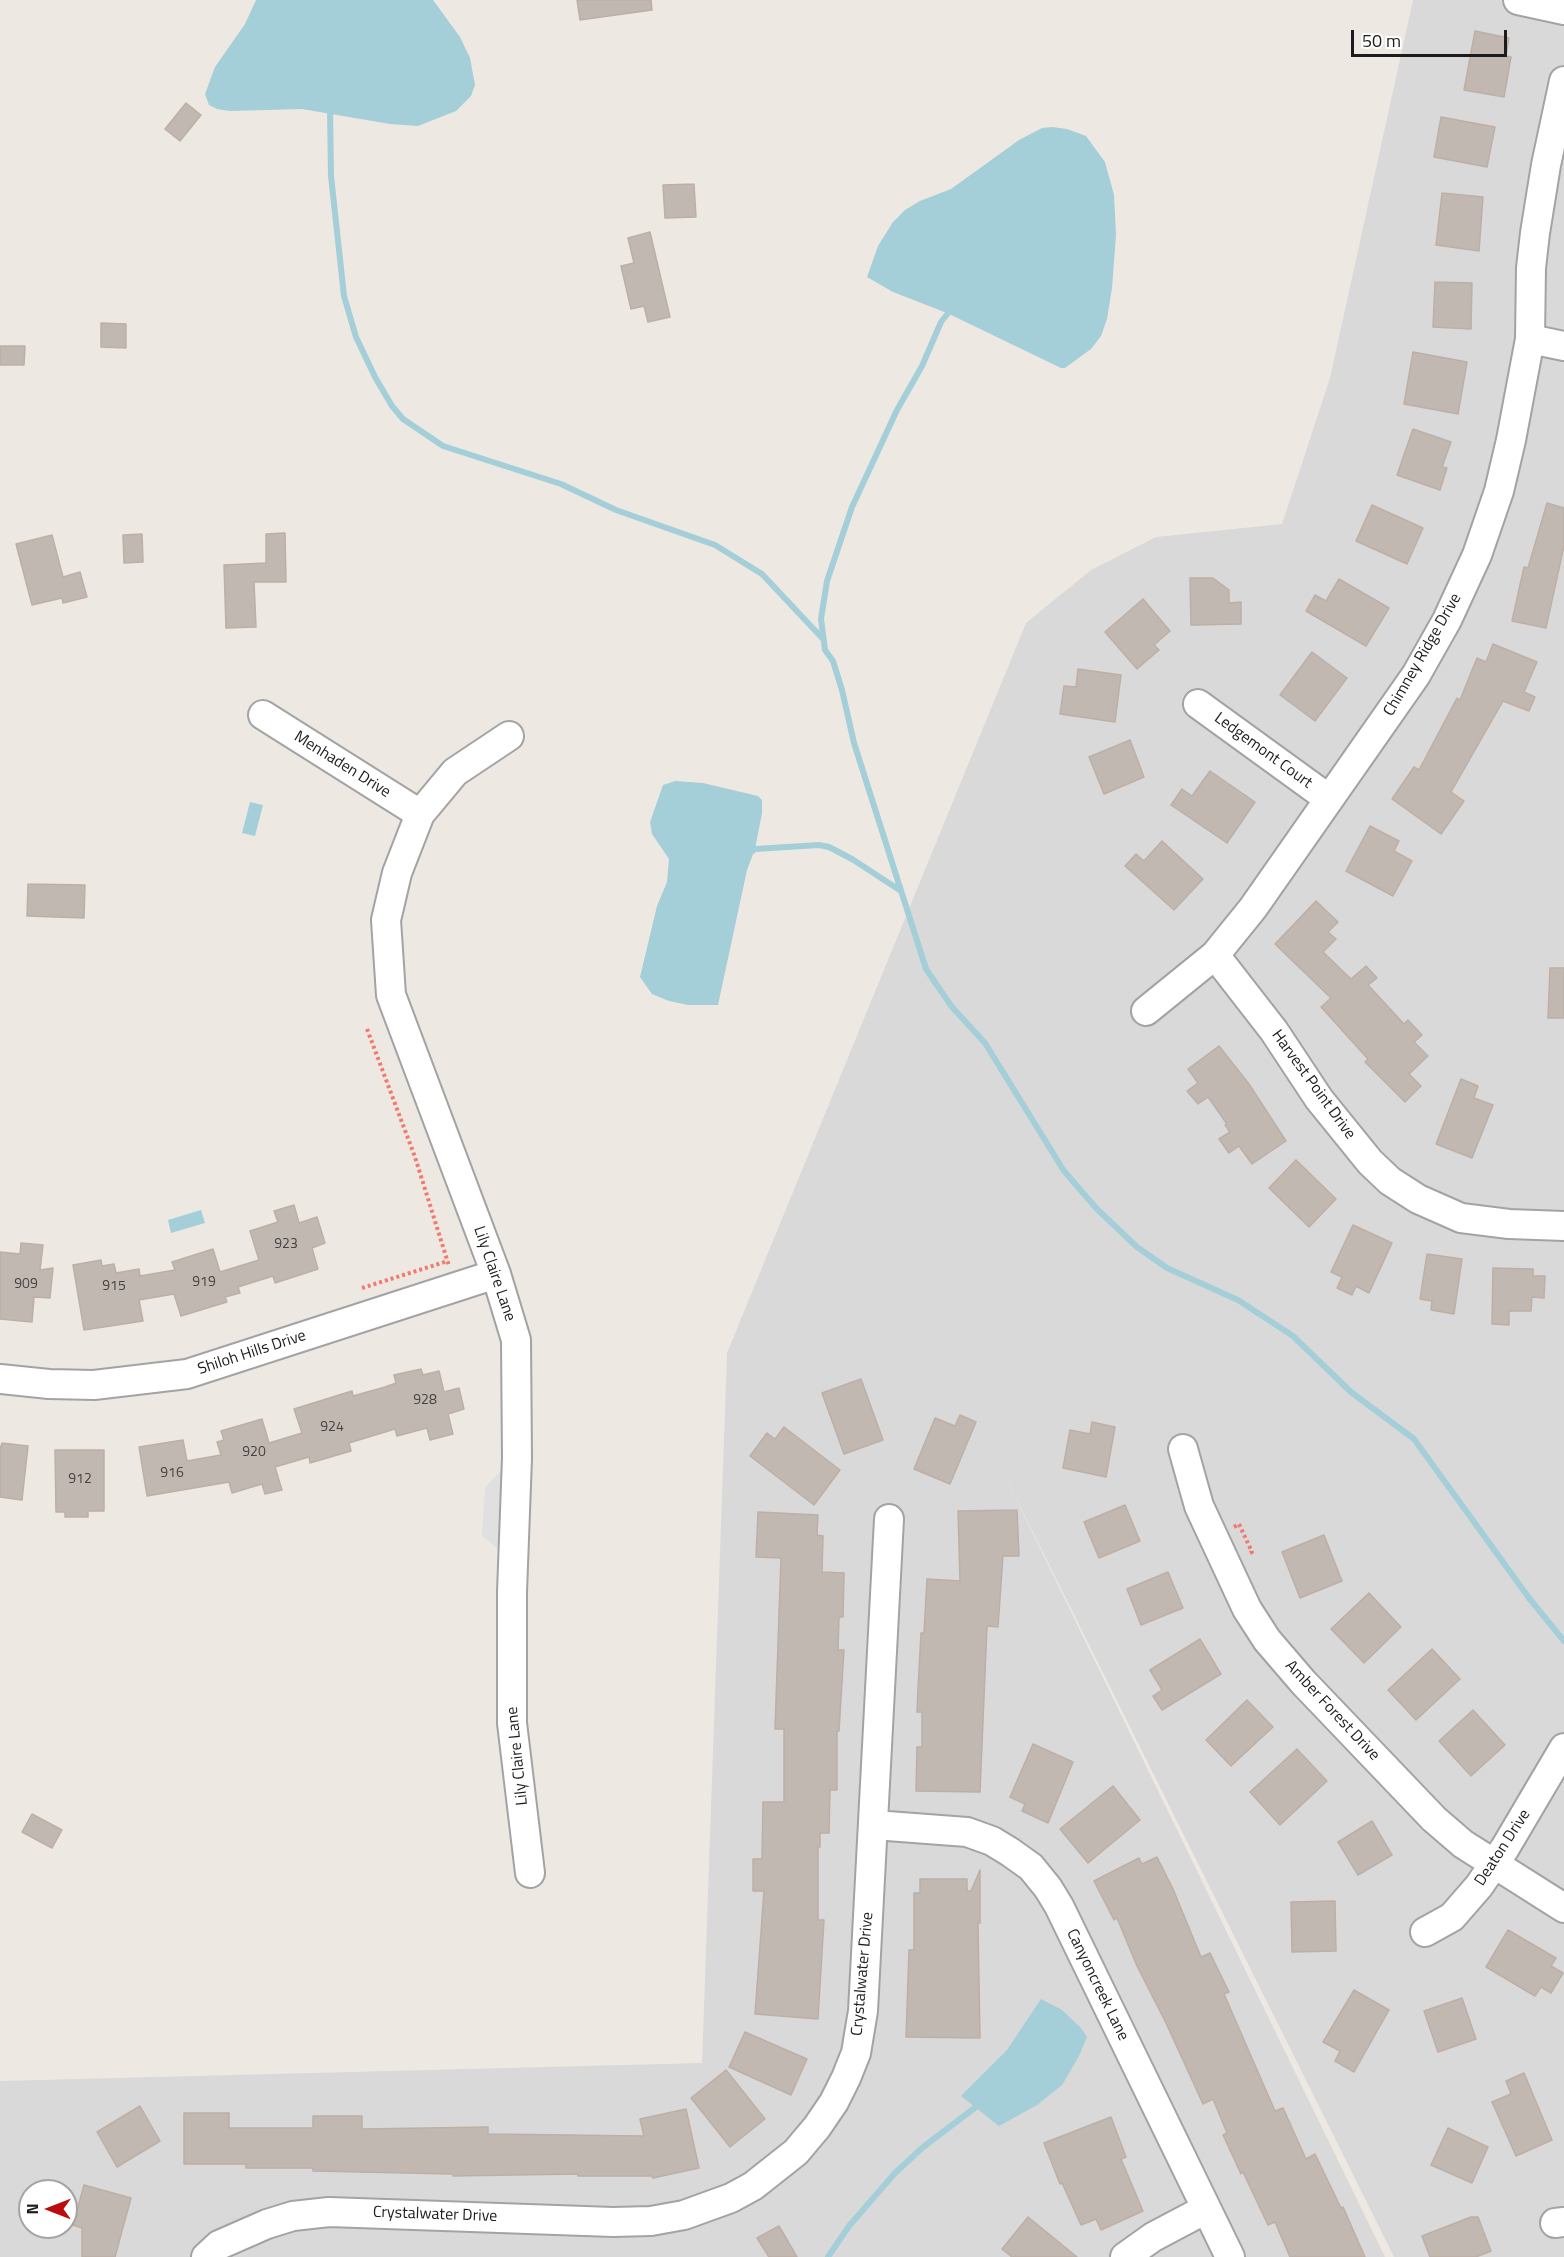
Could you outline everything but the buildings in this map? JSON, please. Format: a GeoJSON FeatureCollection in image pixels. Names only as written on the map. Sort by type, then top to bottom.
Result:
{"type":"FeatureCollection","features":[{"type":"Feature","properties":{"kind":"street"},"geometry":{"type":"LineString","coordinates":[[1518,0],[1564,10]]}},
{"type":"Feature","properties":{"kind":"street","name":"Chimney Ridge Drive"},"geometry":{"type":"LineString","coordinates":[[1146,1011],[1215,955],[1253,908],[1416,675],[1447,621],[1477,555],[1499,491],[1530,339],[1531,267],[1535,233],[1546,165],[1564,81]]}},
{"type":"Feature","properties":{"kind":"street"},"geometry":{"type":"LineString","coordinates":[[1530,339],[1564,346]]}},
{"type":"Feature","properties":{"kind":"street","name":"Ledgemont Court"},"geometry":{"type":"LineString","coordinates":[[1198,704],[1329,799]]}},
{"type":"Feature","properties":{"kind":"street","name":"Menhaden Drive"},"geometry":{"type":"LineString","coordinates":[[263,715],[420,814]]}},
{"type":"Feature","properties":{"kind":"street","name":"Lily Claire Lane"},"geometry":{"type":"LineString","coordinates":[[508,736],[455,772],[420,814],[397,873],[386,920],[391,995],[496,1274],[516,1340],[517,1458],[512,1592],[512,1723],[530,1873]]}},
{"type":"Feature","properties":{"kind":"street","name":"Harvest Point Drive"},"geometry":{"type":"LineString","coordinates":[[1215,955],[1274,1031],[1319,1099],[1370,1162],[1390,1181],[1418,1200],[1461,1218],[1509,1224],[1564,1226]]}},
{"type":"Feature","properties":{"kind":"street","name":"Shiloh Hills Drive"},"geometry":{"type":"LineString","coordinates":[[0,1378],[49,1384],[94,1385],[187,1374],[496,1274]]}},
{"type":"Feature","properties":{"kind":"street","name":"Amber Forest Drive"},"geometry":{"type":"LineString","coordinates":[[1183,1449],[1199,1506],[1247,1609],[1267,1640],[1303,1682],[1434,1819],[1463,1844],[1564,1908]]}},
{"type":"Feature","properties":{"kind":"street","name":"Crystalwater Drive"},"geometry":{"type":"LineString","coordinates":[[206,2257],[219,2245],[238,2235],[293,2216],[329,2211],[613,2222],[651,2221],[707,2208],[753,2186],[796,2152],[834,2102],[856,2053],[863,2011],[889,1519]]}},
{"type":"Feature","properties":{"kind":"street","name":"Deaton Drive"},"geometry":{"type":"LineString","coordinates":[[1425,1932],[1452,1917],[1479,1886],[1564,1748]]}},
{"type":"Feature","properties":{"kind":"street","name":"Canyoncreek Lane"},"geometry":{"type":"LineString","coordinates":[[874,1825],[967,1832],[992,1841],[1030,1867],[1048,1888],[1059,1906],[1230,2257]]}},
{"type":"Feature","properties":{"kind":"street"},"geometry":{"type":"LineString","coordinates":[[1125,2257],[1153,2237],[1206,2209]]}},
{"type":"Feature","properties":{"kind":"path"},"geometry":{"type":"LineString","coordinates":[[362,1288],[448,1262],[415,1157],[367,1029]]}},
{"type":"Feature","properties":{"kind":"shaded area"},"geometry":{"type":"Polygon","coordinates":[[[1413,0],[1564,0],[1564,2257],[1394,2257],[1000,1466],[1385,2257],[0,2257],[0,2081],[702,2063],[727,1353],[1026,623],[1091,570],[1156,537],[1282,524],[1330,378],[1413,0]]]}},
{"type":"Feature","properties":{"kind":"shaded area"},"geometry":{"type":"Polygon","coordinates":[[[505,1466],[501,1551],[482,1536],[485,1488],[505,1466]]]}},
{"type":"Feature","properties":{"kind":"water"},"geometry":{"type":"Polygon","coordinates":[[[256,0],[433,0],[460,37],[470,58],[475,85],[471,96],[456,111],[418,126],[390,124],[302,109],[230,111],[217,109],[209,105],[205,94],[215,67],[245,24],[256,0]]]}},
{"type":"Feature","properties":{"kind":"water"},"geometry":{"type":"Polygon","coordinates":[[[1042,128],[1067,129],[1086,136],[1105,162],[1114,195],[1116,235],[1107,319],[1101,336],[1091,349],[1065,368],[947,313],[893,292],[867,277],[878,246],[893,222],[905,210],[920,201],[951,189],[1019,140],[1042,128]]]}},
{"type":"Feature","properties":{"kind":"water"},"geometry":{"type":"Polygon","coordinates":[[[675,781],[703,783],[758,796],[762,800],[762,813],[755,849],[747,870],[718,1005],[688,1005],[669,1001],[652,994],[640,977],[657,906],[667,882],[669,859],[652,834],[650,822],[663,785],[675,781]]]}},
{"type":"Feature","properties":{"kind":"water"},"geometry":{"type":"Polygon","coordinates":[[[250,802],[263,805],[255,836],[242,833],[250,802]]]}},
{"type":"Feature","properties":{"kind":"water"},"geometry":{"type":"Polygon","coordinates":[[[201,1210],[205,1223],[171,1233],[168,1220],[201,1210]]]}},
{"type":"Feature","properties":{"kind":"water"},"geometry":{"type":"Polygon","coordinates":[[[1041,1999],[1062,2010],[1087,2037],[1062,2085],[1037,2105],[999,2126],[961,2096],[1007,2050],[1041,1999]]]}},
{"type":"Feature","properties":{"kind":"waterway"},"geometry":{"type":"LineString","coordinates":[[330,108],[331,176],[344,296],[356,337],[375,377],[392,406],[403,419],[443,446],[561,484],[616,510],[715,545],[762,574],[824,640]]}},
{"type":"Feature","properties":{"kind":"waterway"},"geometry":{"type":"LineString","coordinates":[[953,307],[941,322],[922,366],[897,410],[852,507],[827,581],[821,619],[825,650],[833,661],[854,743],[926,969],[952,1007],[985,1043],[1064,1171],[1097,1209],[1137,1247],[1167,1268],[1238,1300],[1293,1336],[1351,1392],[1414,1439],[1529,1598],[1564,1641]]}},
{"type":"Feature","properties":{"kind":"waterway"},"geometry":{"type":"LineString","coordinates":[[748,854],[755,849],[819,845],[829,847],[901,891]]}},
{"type":"Feature","properties":{"kind":"waterway"},"geometry":{"type":"LineString","coordinates":[[828,2257],[849,2226],[895,2173],[922,2148],[981,2103]]}}]}
